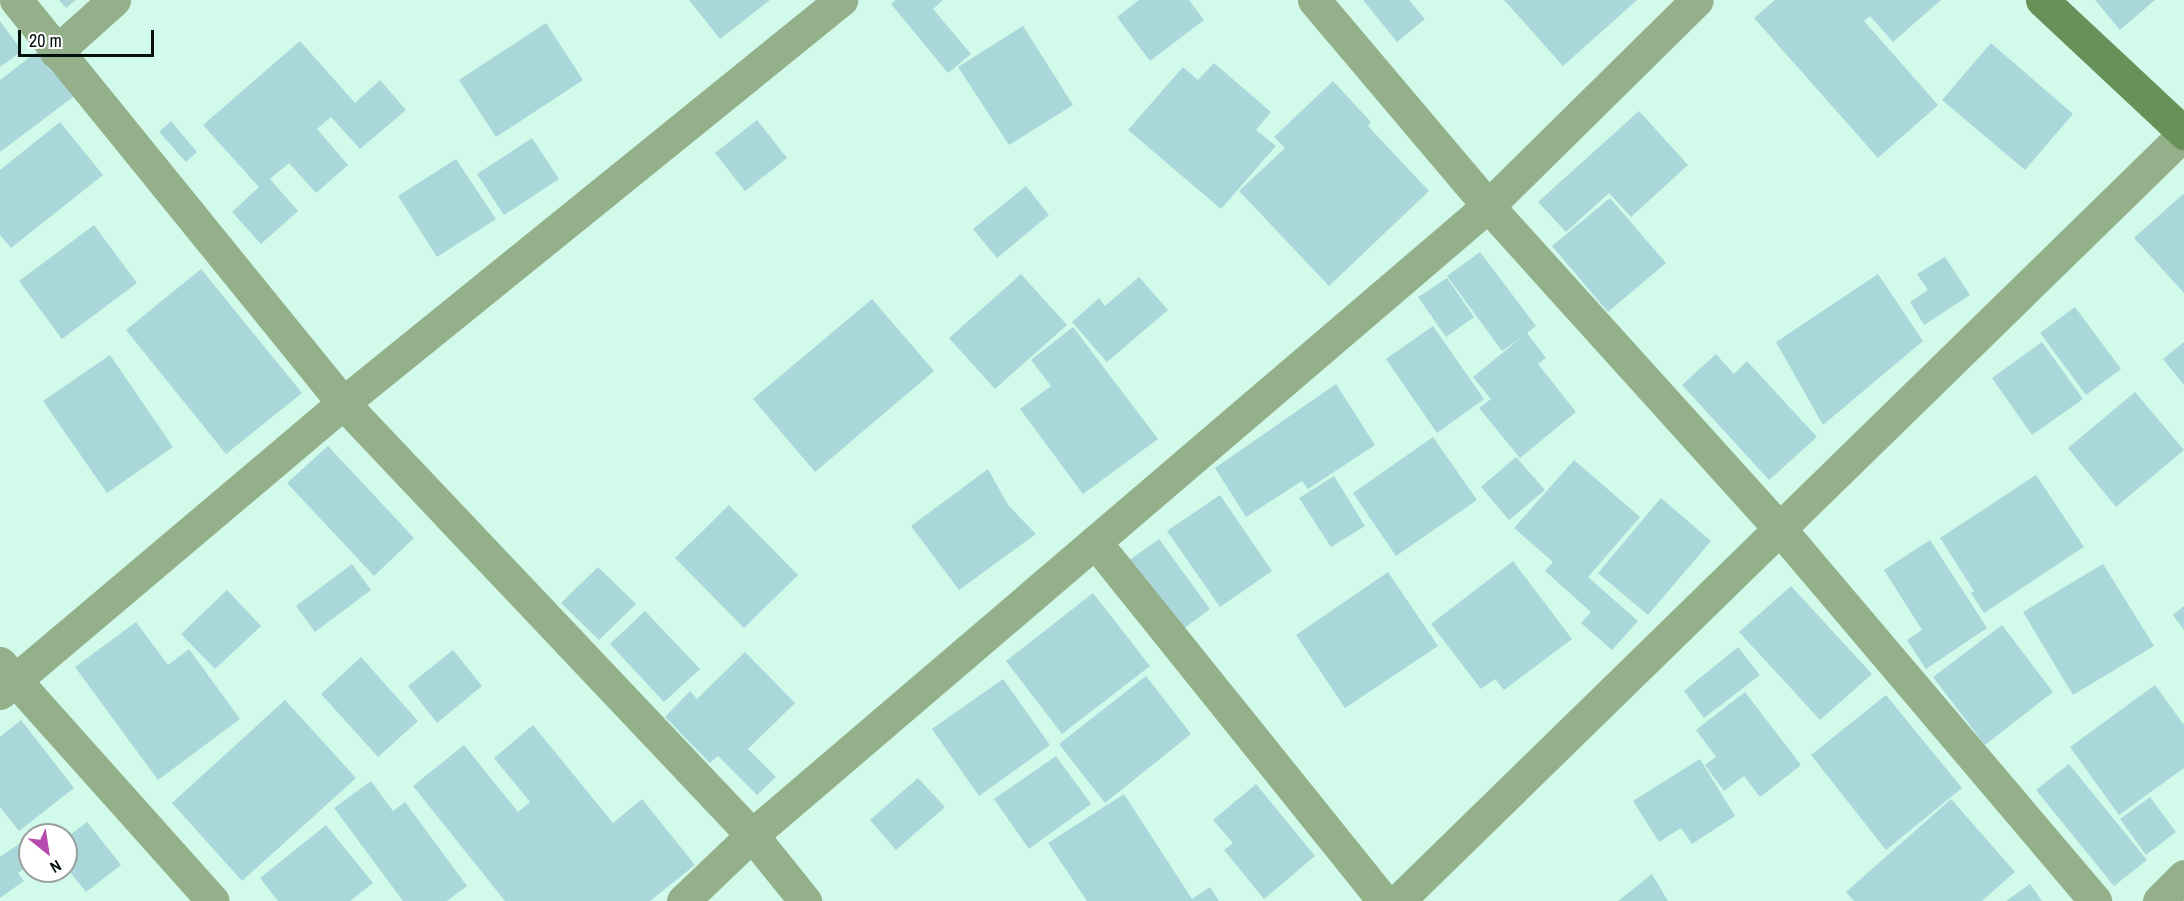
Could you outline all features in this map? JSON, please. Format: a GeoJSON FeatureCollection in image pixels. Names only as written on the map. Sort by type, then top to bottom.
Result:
{"type":"FeatureCollection","features":[{"type":"Feature","properties":{"kind":"main road"},"geometry":{"type":"LineString","coordinates":[[2042,0],[2184,133]]}},
{"type":"Feature","properties":{"kind":"street"},"geometry":{"type":"LineString","coordinates":[[16,0],[343,403],[752,835],[805,901]]}},
{"type":"Feature","properties":{"kind":"street"},"geometry":{"type":"LineString","coordinates":[[57,52],[114,0]]}},
{"type":"Feature","properties":{"kind":"street"},"geometry":{"type":"LineString","coordinates":[[213,901],[5,679],[841,0]]}},
{"type":"Feature","properties":{"kind":"street"},"geometry":{"type":"LineString","coordinates":[[1314,0],[1488,206],[1779,528],[2095,901]]}},
{"type":"Feature","properties":{"kind":"street"},"geometry":{"type":"LineString","coordinates":[[683,901],[752,835],[1488,206],[1697,0]]}},
{"type":"Feature","properties":{"kind":"street"},"geometry":{"type":"LineString","coordinates":[[1398,901],[2184,133]]}},
{"type":"Feature","properties":{"kind":"street"},"geometry":{"type":"LineString","coordinates":[[1095,542],[1384,901]]}},
{"type":"Feature","properties":{"kind":"street"},"geometry":{"type":"LineString","coordinates":[[2159,901],[2184,876]]}},
{"type":"Feature","properties":{"kind":"building"},"geometry":{"type":"Polygon","coordinates":[[[59,0],[76,0],[66,8],[59,0]]]}},
{"type":"Feature","properties":{"kind":"building"},"geometry":{"type":"Polygon","coordinates":[[[689,0],[770,0],[720,39],[689,0]]]}},
{"type":"Feature","properties":{"kind":"building"},"geometry":{"type":"Polygon","coordinates":[[[896,0],[943,0],[933,9],[971,54],[948,73],[891,4],[896,0]]]}},
{"type":"Feature","properties":{"kind":"building"},"geometry":{"type":"Polygon","coordinates":[[[1139,0],[1189,0],[1204,20],[1150,61],[1117,17],[1139,0]]]}},
{"type":"Feature","properties":{"kind":"building"},"geometry":{"type":"Polygon","coordinates":[[[1363,0],[1409,0],[1425,19],[1397,42],[1363,0]]]}},
{"type":"Feature","properties":{"kind":"building"},"geometry":{"type":"Polygon","coordinates":[[[1504,0],[1637,0],[1563,66],[1504,0]]]}},
{"type":"Feature","properties":{"kind":"building"},"geometry":{"type":"Polygon","coordinates":[[[1775,0],[1941,0],[1893,42],[1870,16],[1864,21],[1938,105],[1878,158],[1754,18],[1775,0]]]}},
{"type":"Feature","properties":{"kind":"building"},"geometry":{"type":"Polygon","coordinates":[[[2095,0],[2155,0],[2120,30],[2095,0]]]}},
{"type":"Feature","properties":{"kind":"building"},"geometry":{"type":"Polygon","coordinates":[[[0,21],[22,51],[0,67],[0,21]]]}},
{"type":"Feature","properties":{"kind":"building"},"geometry":{"type":"Polygon","coordinates":[[[546,23],[583,80],[496,137],[459,80],[546,23]]]}},
{"type":"Feature","properties":{"kind":"building"},"geometry":{"type":"Polygon","coordinates":[[[1023,26],[1073,105],[1009,145],[958,67],[1023,26]]]}},
{"type":"Feature","properties":{"kind":"building"},"geometry":{"type":"Polygon","coordinates":[[[300,41],[355,103],[380,80],[406,110],[360,149],[331,117],[317,129],[348,165],[316,193],[289,163],[270,179],[298,211],[261,244],[232,212],[259,187],[203,125],[300,41]]]}},
{"type":"Feature","properties":{"kind":"building"},"geometry":{"type":"Polygon","coordinates":[[[1991,43],[2073,114],[2025,170],[1942,100],[1991,43]]]}},
{"type":"Feature","properties":{"kind":"building"},"geometry":{"type":"Polygon","coordinates":[[[42,48],[77,94],[0,152],[0,80],[42,48]]]}},
{"type":"Feature","properties":{"kind":"building"},"geometry":{"type":"Polygon","coordinates":[[[1214,63],[1271,112],[1256,130],[1276,146],[1221,209],[1128,130],[1183,67],[1198,80],[1214,63]]]}},
{"type":"Feature","properties":{"kind":"building"},"geometry":{"type":"Polygon","coordinates":[[[1333,81],[1371,122],[1368,126],[1429,191],[1329,286],[1239,191],[1285,148],[1274,137],[1333,81]]]}},
{"type":"Feature","properties":{"kind":"building"},"geometry":{"type":"Polygon","coordinates":[[[1639,111],[1688,165],[1631,217],[1609,193],[1566,232],[1538,202],[1639,111]]]}},
{"type":"Feature","properties":{"kind":"building"},"geometry":{"type":"Polygon","coordinates":[[[757,120],[787,158],[745,191],[715,153],[757,120]]]}},
{"type":"Feature","properties":{"kind":"building"},"geometry":{"type":"Polygon","coordinates":[[[171,121],[197,152],[186,162],[159,132],[171,121]]]}},
{"type":"Feature","properties":{"kind":"building"},"geometry":{"type":"Polygon","coordinates":[[[60,122],[103,175],[11,248],[0,235],[0,170],[60,122]]]}},
{"type":"Feature","properties":{"kind":"building"},"geometry":{"type":"Polygon","coordinates":[[[532,138],[559,179],[504,215],[477,174],[532,138]]]}},
{"type":"Feature","properties":{"kind":"building"},"geometry":{"type":"Polygon","coordinates":[[[456,159],[496,219],[437,257],[398,196],[456,159]]]}},
{"type":"Feature","properties":{"kind":"building"},"geometry":{"type":"Polygon","coordinates":[[[1026,186],[1049,215],[997,258],[973,229],[1026,186]]]}},
{"type":"Feature","properties":{"kind":"building"},"geometry":{"type":"Polygon","coordinates":[[[2184,195],[2184,293],[2134,238],[2184,195]]]}},
{"type":"Feature","properties":{"kind":"building"},"geometry":{"type":"Polygon","coordinates":[[[1610,198],[1666,263],[1608,312],[1552,246],[1610,198]]]}},
{"type":"Feature","properties":{"kind":"building"},"geometry":{"type":"Polygon","coordinates":[[[94,225],[137,283],[62,339],[19,281],[94,225]]]}},
{"type":"Feature","properties":{"kind":"building"},"geometry":{"type":"Polygon","coordinates":[[[1480,252],[1536,326],[1527,333],[1546,358],[1538,364],[1576,412],[1520,458],[1479,408],[1491,399],[1473,377],[1522,337],[1502,351],[1447,276],[1480,252]]]}},
{"type":"Feature","properties":{"kind":"building"},"geometry":{"type":"Polygon","coordinates":[[[1945,257],[1970,295],[1924,325],[1910,302],[1928,290],[1917,274],[1945,257]]]}},
{"type":"Feature","properties":{"kind":"building"},"geometry":{"type":"Polygon","coordinates":[[[201,269],[302,393],[226,454],[126,330],[201,269]]]}},
{"type":"Feature","properties":{"kind":"building"},"geometry":{"type":"Polygon","coordinates":[[[1021,274],[1067,325],[995,389],[949,338],[1021,274]]]}},
{"type":"Feature","properties":{"kind":"building"},"geometry":{"type":"Polygon","coordinates":[[[1878,274],[1923,341],[1823,425],[1776,342],[1878,274]]]}},
{"type":"Feature","properties":{"kind":"building"},"geometry":{"type":"Polygon","coordinates":[[[1139,277],[1168,310],[1107,362],[1072,322],[1099,298],[1105,306],[1139,277]]]}},
{"type":"Feature","properties":{"kind":"building"},"geometry":{"type":"Polygon","coordinates":[[[1447,278],[1474,317],[1446,337],[1418,297],[1447,278]]]}},
{"type":"Feature","properties":{"kind":"building"},"geometry":{"type":"Polygon","coordinates":[[[872,299],[934,371],[815,472],[753,399],[872,299]]]}},
{"type":"Feature","properties":{"kind":"building"},"geometry":{"type":"Polygon","coordinates":[[[2075,307],[2121,369],[2086,395],[2040,333],[2075,307]]]}},
{"type":"Feature","properties":{"kind":"building"},"geometry":{"type":"Polygon","coordinates":[[[1433,326],[1484,399],[1437,433],[1386,359],[1433,326]]]}},
{"type":"Feature","properties":{"kind":"building"},"geometry":{"type":"Polygon","coordinates":[[[1073,327],[1158,439],[1083,494],[1020,409],[1051,386],[1031,360],[1073,327]]]}},
{"type":"Feature","properties":{"kind":"building"},"geometry":{"type":"Polygon","coordinates":[[[2042,342],[2083,399],[2032,435],[1992,378],[2042,342]]]}},
{"type":"Feature","properties":{"kind":"building"},"geometry":{"type":"Polygon","coordinates":[[[2184,342],[2184,385],[2163,359],[2184,342]]]}},
{"type":"Feature","properties":{"kind":"building"},"geometry":{"type":"Polygon","coordinates":[[[1716,354],[1734,374],[1747,361],[1817,437],[1769,480],[1682,385],[1716,354]]]}},
{"type":"Feature","properties":{"kind":"building"},"geometry":{"type":"Polygon","coordinates":[[[110,355],[173,447],[107,493],[43,401],[110,355]]]}},
{"type":"Feature","properties":{"kind":"building"},"geometry":{"type":"Polygon","coordinates":[[[1336,384],[1375,445],[1308,489],[1302,481],[1246,517],[1215,468],[1336,384]]]}},
{"type":"Feature","properties":{"kind":"building"},"geometry":{"type":"Polygon","coordinates":[[[2135,392],[2184,450],[2116,507],[2068,448],[2135,392]]]}},
{"type":"Feature","properties":{"kind":"building"},"geometry":{"type":"Polygon","coordinates":[[[1433,437],[1477,500],[1396,556],[1353,493],[1433,437]]]}},
{"type":"Feature","properties":{"kind":"building"},"geometry":{"type":"Polygon","coordinates":[[[328,446],[414,538],[374,576],[287,483],[328,446]]]}},
{"type":"Feature","properties":{"kind":"building"},"geometry":{"type":"Polygon","coordinates":[[[1516,457],[1545,490],[1509,520],[1481,487],[1516,457]]]}},
{"type":"Feature","properties":{"kind":"building"},"geometry":{"type":"Polygon","coordinates":[[[1574,460],[1640,517],[1588,577],[1638,621],[1612,650],[1581,623],[1591,612],[1545,571],[1553,562],[1514,528],[1574,460]]]}},
{"type":"Feature","properties":{"kind":"building"},"geometry":{"type":"Polygon","coordinates":[[[988,469],[1008,505],[1036,534],[959,590],[911,526],[988,469]]]}},
{"type":"Feature","properties":{"kind":"building"},"geometry":{"type":"Polygon","coordinates":[[[2036,475],[2084,547],[1984,613],[1971,593],[1974,591],[1940,538],[2036,475]]]}},
{"type":"Feature","properties":{"kind":"building"},"geometry":{"type":"Polygon","coordinates":[[[1334,476],[1365,526],[1331,547],[1299,498],[1334,476]]]}},
{"type":"Feature","properties":{"kind":"building"},"geometry":{"type":"Polygon","coordinates":[[[1220,495],[1272,571],[1220,607],[1167,531],[1220,495]]]}},
{"type":"Feature","properties":{"kind":"building"},"geometry":{"type":"Polygon","coordinates":[[[1661,498],[1711,541],[1648,615],[1598,573],[1661,498]]]}},
{"type":"Feature","properties":{"kind":"building"},"geometry":{"type":"Polygon","coordinates":[[[729,505],[798,575],[744,628],[675,558],[729,505]]]}},
{"type":"Feature","properties":{"kind":"building"},"geometry":{"type":"Polygon","coordinates":[[[1159,539],[1210,609],[1179,632],[1128,561],[1159,539]]]}},
{"type":"Feature","properties":{"kind":"building"},"geometry":{"type":"Polygon","coordinates":[[[1930,540],[1987,628],[1926,669],[1907,640],[1922,630],[1884,570],[1930,540]]]}},
{"type":"Feature","properties":{"kind":"building"},"geometry":{"type":"Polygon","coordinates":[[[1513,561],[1572,639],[1504,690],[1495,679],[1481,689],[1431,624],[1513,561]]]}},
{"type":"Feature","properties":{"kind":"building"},"geometry":{"type":"Polygon","coordinates":[[[352,564],[371,590],[315,632],[296,606],[352,564]]]}},
{"type":"Feature","properties":{"kind":"building"},"geometry":{"type":"Polygon","coordinates":[[[2103,564],[2154,646],[2073,695],[2023,612],[2103,564]]]}},
{"type":"Feature","properties":{"kind":"building"},"geometry":{"type":"Polygon","coordinates":[[[598,567],[636,604],[599,640],[561,603],[598,567]]]}},
{"type":"Feature","properties":{"kind":"building"},"geometry":{"type":"Polygon","coordinates":[[[1388,572],[1438,646],[1345,708],[1296,635],[1388,572]]]}},
{"type":"Feature","properties":{"kind":"building"},"geometry":{"type":"Polygon","coordinates":[[[1791,586],[1872,674],[1820,720],[1739,632],[1791,586]]]}},
{"type":"Feature","properties":{"kind":"building"},"geometry":{"type":"Polygon","coordinates":[[[227,590],[261,626],[215,669],[181,634],[227,590]]]}},
{"type":"Feature","properties":{"kind":"building"},"geometry":{"type":"Polygon","coordinates":[[[1093,593],[1150,666],[1062,734],[1006,661],[1093,593]]]}},
{"type":"Feature","properties":{"kind":"building"},"geometry":{"type":"Polygon","coordinates":[[[2184,606],[2184,630],[2173,615],[2184,606]]]}},
{"type":"Feature","properties":{"kind":"building"},"geometry":{"type":"Polygon","coordinates":[[[645,611],[700,669],[664,702],[610,644],[645,611]]]}},
{"type":"Feature","properties":{"kind":"building"},"geometry":{"type":"Polygon","coordinates":[[[136,622],[168,665],[189,649],[240,719],[158,780],[75,667],[136,622]]]}},
{"type":"Feature","properties":{"kind":"building"},"geometry":{"type":"Polygon","coordinates":[[[2002,625],[2053,692],[1985,745],[1933,677],[2002,625]]]}},
{"type":"Feature","properties":{"kind":"building"},"geometry":{"type":"Polygon","coordinates":[[[1738,647],[1760,675],[1704,718],[1684,691],[1738,647]]]}},
{"type":"Feature","properties":{"kind":"building"},"geometry":{"type":"Polygon","coordinates":[[[453,650],[482,686],[437,723],[408,686],[453,650]]]}},
{"type":"Feature","properties":{"kind":"building"},"geometry":{"type":"Polygon","coordinates":[[[745,652],[795,703],[748,749],[776,777],[757,795],[718,756],[710,763],[665,717],[690,691],[697,699],[745,652]]]}},
{"type":"Feature","properties":{"kind":"building"},"geometry":{"type":"Polygon","coordinates":[[[361,657],[418,721],[378,757],[321,694],[361,657]]]}},
{"type":"Feature","properties":{"kind":"building"},"geometry":{"type":"Polygon","coordinates":[[[1146,676],[1191,734],[1105,803],[1059,744],[1146,676]]]}},
{"type":"Feature","properties":{"kind":"building"},"geometry":{"type":"Polygon","coordinates":[[[1003,679],[1050,745],[979,796],[932,729],[1003,679]]]}},
{"type":"Feature","properties":{"kind":"building"},"geometry":{"type":"Polygon","coordinates":[[[2155,685],[2184,725],[2184,768],[2119,815],[2070,747],[2155,685]]]}},
{"type":"Feature","properties":{"kind":"building"},"geometry":{"type":"Polygon","coordinates":[[[1745,692],[1801,765],[1760,797],[1744,776],[1724,791],[1705,765],[1716,757],[1696,730],[1745,692]]]}},
{"type":"Feature","properties":{"kind":"building"},"geometry":{"type":"Polygon","coordinates":[[[1886,695],[1962,788],[1886,850],[1811,755],[1886,695]]]}},
{"type":"Feature","properties":{"kind":"building"},"geometry":{"type":"Polygon","coordinates":[[[285,700],[356,778],[242,881],[172,803],[285,700]]]}},
{"type":"Feature","properties":{"kind":"building"},"geometry":{"type":"Polygon","coordinates":[[[21,720],[74,788],[29,823],[18,823],[18,830],[0,807],[0,737],[21,720]]]}},
{"type":"Feature","properties":{"kind":"building"},"geometry":{"type":"Polygon","coordinates":[[[533,725],[613,823],[642,799],[695,865],[650,901],[505,901],[413,786],[464,745],[518,812],[530,802],[494,758],[533,725]]]}},
{"type":"Feature","properties":{"kind":"building"},"geometry":{"type":"Polygon","coordinates":[[[1056,756],[1091,804],[1029,849],[994,799],[1056,756]]]}},
{"type":"Feature","properties":{"kind":"building"},"geometry":{"type":"Polygon","coordinates":[[[1700,759],[1735,816],[1692,844],[1681,828],[1659,842],[1633,801],[1700,759]]]}},
{"type":"Feature","properties":{"kind":"building"},"geometry":{"type":"Polygon","coordinates":[[[2069,764],[2147,860],[2114,886],[2036,790],[2069,764]]]}},
{"type":"Feature","properties":{"kind":"building"},"geometry":{"type":"Polygon","coordinates":[[[918,778],[945,807],[896,850],[870,820],[918,778]]]}},
{"type":"Feature","properties":{"kind":"building"},"geometry":{"type":"Polygon","coordinates":[[[371,781],[393,811],[405,802],[467,886],[447,901],[403,901],[334,808],[371,781]]]}},
{"type":"Feature","properties":{"kind":"building"},"geometry":{"type":"Polygon","coordinates":[[[1256,784],[1315,856],[1264,899],[1224,850],[1233,843],[1213,820],[1256,784]]]}},
{"type":"Feature","properties":{"kind":"building"},"geometry":{"type":"Polygon","coordinates":[[[1124,794],[1192,899],[1210,887],[1219,901],[1087,901],[1048,843],[1124,794]]]}},
{"type":"Feature","properties":{"kind":"building"},"geometry":{"type":"Polygon","coordinates":[[[2150,797],[2176,832],[2146,855],[2120,819],[2150,797]]]}},
{"type":"Feature","properties":{"kind":"building"},"geometry":{"type":"Polygon","coordinates":[[[1951,799],[2015,872],[1982,901],[1854,901],[1846,892],[1951,799]]]}},
{"type":"Feature","properties":{"kind":"building"},"geometry":{"type":"Polygon","coordinates":[[[87,822],[121,865],[86,892],[78,882],[78,829],[87,822]]]}},
{"type":"Feature","properties":{"kind":"building"},"geometry":{"type":"Polygon","coordinates":[[[326,825],[373,883],[350,901],[278,901],[260,878],[326,825]]]}},
{"type":"Feature","properties":{"kind":"building"},"geometry":{"type":"Polygon","coordinates":[[[18,845],[18,883],[21,883],[0,898],[0,857],[18,845]]]}},
{"type":"Feature","properties":{"kind":"building"},"geometry":{"type":"Polygon","coordinates":[[[1652,874],[1668,901],[1618,901],[1652,874]]]}},
{"type":"Feature","properties":{"kind":"building"},"geometry":{"type":"Polygon","coordinates":[[[2030,884],[2042,901],[2006,901],[2030,884]]]}}]}
